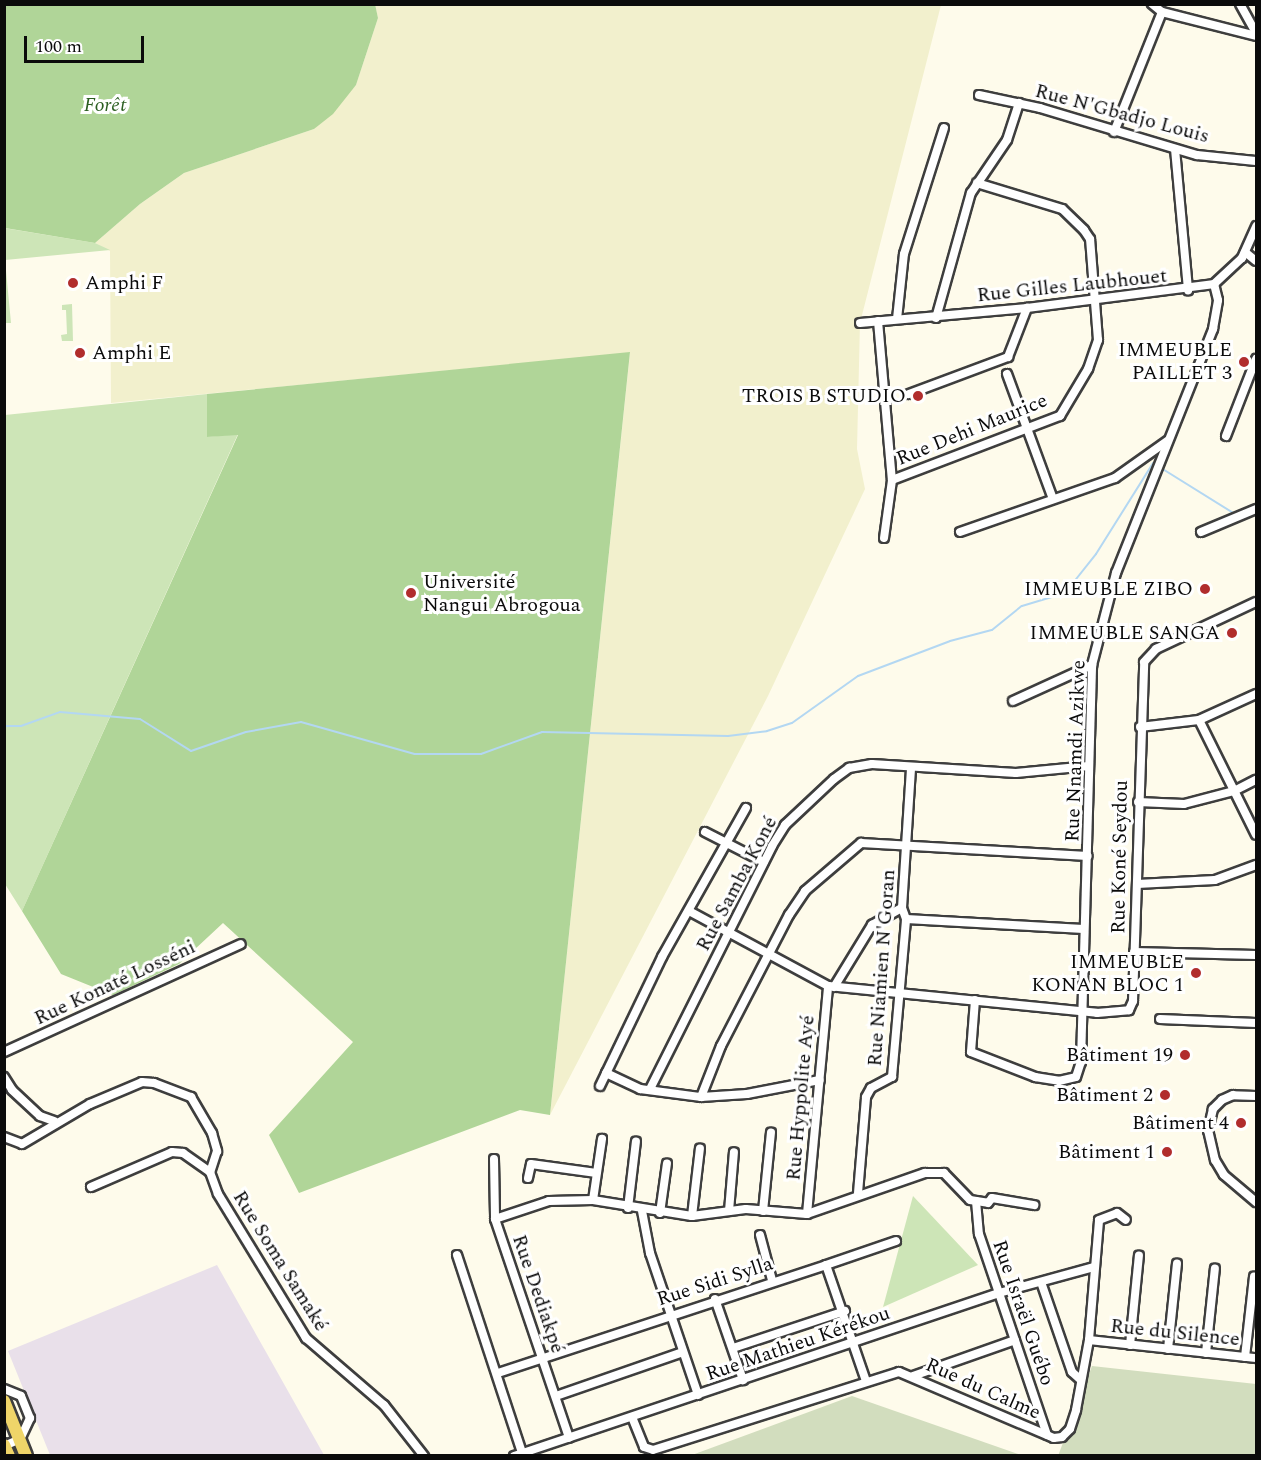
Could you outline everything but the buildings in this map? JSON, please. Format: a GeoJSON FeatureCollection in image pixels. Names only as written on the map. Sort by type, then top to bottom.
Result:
{"type":"FeatureCollection","features":[{"type":"Feature","properties":{"kind":"main road"},"geometry":{"type":"LineString","coordinates":[[4,1401],[26,1455]]}},
{"type":"Feature","properties":{"kind":"main road"},"geometry":{"type":"LineString","coordinates":[[5,1446],[9,1455]]}},
{"type":"Feature","properties":{"kind":"street"},"geometry":{"type":"LineString","coordinates":[[1152,4],[1161,12],[1257,34]]}},
{"type":"Feature","properties":{"kind":"street"},"geometry":{"type":"LineString","coordinates":[[1240,4],[1257,34]]}},
{"type":"Feature","properties":{"kind":"street"},"geometry":{"type":"LineString","coordinates":[[1114,132],[1161,12]]}},
{"type":"Feature","properties":{"kind":"street","name":"Rue N'Gbadjo Louis"},"geometry":{"type":"LineString","coordinates":[[979,95],[1020,103],[1174,149],[1257,161]]}},
{"type":"Feature","properties":{"kind":"street"},"geometry":{"type":"LineString","coordinates":[[936,318],[977,183],[1007,140],[1020,103]]}},
{"type":"Feature","properties":{"kind":"street"},"geometry":{"type":"LineString","coordinates":[[897,319],[904,254],[944,128]]}},
{"type":"Feature","properties":{"kind":"street"},"geometry":{"type":"LineString","coordinates":[[1174,149],[1188,290]]}},
{"type":"Feature","properties":{"kind":"street","name":"Rue Dehi Maurice"},"geometry":{"type":"LineString","coordinates":[[884,538],[891,480],[1060,416],[1088,369],[1098,340],[1097,299],[1090,239],[1062,209],[977,183]]}},
{"type":"Feature","properties":{"kind":"street","name":"Rue Gilles Laubhouet"},"geometry":{"type":"LineString","coordinates":[[860,323],[936,318],[1027,308],[1188,290],[1214,284],[1232,270],[1245,252],[1257,226]]}},
{"type":"Feature","properties":{"kind":"street"},"geometry":{"type":"LineString","coordinates":[[1245,252],[1257,261]]}},
{"type":"Feature","properties":{"kind":"street","name":"Rue Nnamdi Azikwe"},"geometry":{"type":"LineString","coordinates":[[975,1000],[971,1052],[991,1062],[1059,1081],[1076,1077],[1080,1069],[1092,665],[1116,573],[1213,329],[1218,300],[1214,284]]}},
{"type":"Feature","properties":{"kind":"street"},"geometry":{"type":"LineString","coordinates":[[909,394],[1008,357],[1027,308]]}},
{"type":"Feature","properties":{"kind":"street"},"geometry":{"type":"LineString","coordinates":[[878,321],[891,480]]}},
{"type":"Feature","properties":{"kind":"street"},"geometry":{"type":"LineString","coordinates":[[1226,436],[1257,359]]}},
{"type":"Feature","properties":{"kind":"street"},"geometry":{"type":"LineString","coordinates":[[1007,374],[1053,499]]}},
{"type":"Feature","properties":{"kind":"street"},"geometry":{"type":"LineString","coordinates":[[960,532],[1115,478],[1169,440]]}},
{"type":"Feature","properties":{"kind":"street"},"geometry":{"type":"LineString","coordinates":[[1201,532],[1257,509]]}},
{"type":"Feature","properties":{"kind":"street","name":"Rue Koné Seydou"},"geometry":{"type":"LineString","coordinates":[[689,911],[831,987],[899,995],[1117,1013],[1129,1010],[1137,884],[1142,667],[1148,654],[1257,602]]}},
{"type":"Feature","properties":{"kind":"street"},"geometry":{"type":"LineString","coordinates":[[1012,701],[1092,665]]}},
{"type":"Feature","properties":{"kind":"street"},"geometry":{"type":"LineString","coordinates":[[1140,727],[1199,720],[1257,694]]}},
{"type":"Feature","properties":{"kind":"street"},"geometry":{"type":"LineString","coordinates":[[1199,720],[1257,835]]}},
{"type":"Feature","properties":{"kind":"street","name":"Rue Samba Koné"},"geometry":{"type":"LineString","coordinates":[[650,1089],[728,932],[785,825],[849,768],[872,764],[1016,773],[1089,766]]}},
{"type":"Feature","properties":{"kind":"street","name":"Rue Niamien N'Goran"},"geometry":{"type":"LineString","coordinates":[[858,1193],[866,1097],[871,1088],[892,1077],[906,919],[902,908],[911,767]]}},
{"type":"Feature","properties":{"kind":"street"},"geometry":{"type":"LineString","coordinates":[[1138,802],[1184,804],[1234,791],[1257,780]]}},
{"type":"Feature","properties":{"kind":"street"},"geometry":{"type":"LineString","coordinates":[[600,1086],[642,996],[746,808]]}},
{"type":"Feature","properties":{"kind":"street"},"geometry":{"type":"LineString","coordinates":[[705,832],[764,862]]}},
{"type":"Feature","properties":{"kind":"street"},"geometry":{"type":"LineString","coordinates":[[701,1097],[717,1056],[768,954],[805,891],[839,859],[861,843],[1088,856]]}},
{"type":"Feature","properties":{"kind":"street"},"geometry":{"type":"LineString","coordinates":[[1137,884],[1215,880],[1257,865]]}},
{"type":"Feature","properties":{"kind":"street"},"geometry":{"type":"LineString","coordinates":[[831,987],[872,925],[902,908]]}},
{"type":"Feature","properties":{"kind":"street"},"geometry":{"type":"LineString","coordinates":[[906,919],[1084,929]]}},
{"type":"Feature","properties":{"kind":"street","name":"Rue Konaté Losséni"},"geometry":{"type":"LineString","coordinates":[[4,1052],[240,944]]}},
{"type":"Feature","properties":{"kind":"street"},"geometry":{"type":"LineString","coordinates":[[1134,952],[1257,955]]}},
{"type":"Feature","properties":{"kind":"street","name":"Rue Hyppolite Ayé"},"geometry":{"type":"LineString","coordinates":[[807,1214],[831,987]]}},
{"type":"Feature","properties":{"kind":"street"},"geometry":{"type":"LineString","coordinates":[[1160,1019],[1257,1023]]}},
{"type":"Feature","properties":{"kind":"street"},"geometry":{"type":"LineString","coordinates":[[606,1073],[640,1089],[701,1097],[747,1094],[820,1080]]}},
{"type":"Feature","properties":{"kind":"street"},"geometry":{"type":"LineString","coordinates":[[4,1077],[12,1090],[40,1116],[54,1121]]}},
{"type":"Feature","properties":{"kind":"street"},"geometry":{"type":"LineString","coordinates":[[4,1137],[22,1144],[54,1121],[142,1082],[154,1083],[191,1097],[212,1133],[218,1151],[210,1172],[183,1153],[171,1152],[91,1187]]}},
{"type":"Feature","properties":{"kind":"street"},"geometry":{"type":"LineString","coordinates":[[1257,1096],[1233,1095],[1222,1100],[1213,1109],[1208,1130],[1215,1161],[1224,1175],[1257,1202]]}},
{"type":"Feature","properties":{"kind":"street"},"geometry":{"type":"LineString","coordinates":[[763,1211],[771,1132]]}},
{"type":"Feature","properties":{"kind":"street"},"geometry":{"type":"LineString","coordinates":[[593,1200],[602,1138]]}},
{"type":"Feature","properties":{"kind":"street"},"geometry":{"type":"LineString","coordinates":[[628,1208],[636,1141]]}},
{"type":"Feature","properties":{"kind":"street"},"geometry":{"type":"LineString","coordinates":[[692,1216],[700,1148]]}},
{"type":"Feature","properties":{"kind":"street"},"geometry":{"type":"LineString","coordinates":[[729,1211],[734,1152]]}},
{"type":"Feature","properties":{"kind":"street","name":"Rue Dediakpé"},"geometry":{"type":"LineString","coordinates":[[494,1159],[495,1219],[569,1438]]}},
{"type":"Feature","properties":{"kind":"street"},"geometry":{"type":"LineString","coordinates":[[660,1213],[667,1163]]}},
{"type":"Feature","properties":{"kind":"street"},"geometry":{"type":"LineString","coordinates":[[528,1178],[531,1164],[596,1173]]}},
{"type":"Feature","properties":{"kind":"street","name":"Rue Soma Samaké"},"geometry":{"type":"LineString","coordinates":[[210,1172],[218,1194],[306,1338],[384,1405],[424,1455]]}},
{"type":"Feature","properties":{"kind":"street"},"geometry":{"type":"LineString","coordinates":[[495,1219],[549,1202],[593,1200],[642,1211],[692,1216],[729,1211],[807,1214],[858,1193],[925,1173],[944,1173],[970,1200],[988,1203],[992,1197],[1034,1205]]}},
{"type":"Feature","properties":{"kind":"street","name":"Rue Israël Guébo"},"geometry":{"type":"LineString","coordinates":[[976,1201],[979,1234],[1047,1435]]}},
{"type":"Feature","properties":{"kind":"street"},"geometry":{"type":"LineString","coordinates":[[642,1211],[650,1253],[698,1395]]}},
{"type":"Feature","properties":{"kind":"street","name":"Rue du Calme"},"geometry":{"type":"LineString","coordinates":[[632,1417],[644,1447],[653,1450],[899,1372],[913,1376],[1047,1435],[1059,1438],[1070,1429],[1089,1340],[1100,1218],[1117,1213],[1126,1220]]}},
{"type":"Feature","properties":{"kind":"street"},"geometry":{"type":"LineString","coordinates":[[760,1235],[772,1280]]}},
{"type":"Feature","properties":{"kind":"street","name":"Rue Sidi Sylla"},"geometry":{"type":"LineString","coordinates":[[498,1373],[896,1240]]}},
{"type":"Feature","properties":{"kind":"street"},"geometry":{"type":"LineString","coordinates":[[457,1255],[498,1373],[518,1454]]}},
{"type":"Feature","properties":{"kind":"street"},"geometry":{"type":"LineString","coordinates":[[1130,1345],[1139,1255]]}},
{"type":"Feature","properties":{"kind":"street"},"geometry":{"type":"LineString","coordinates":[[1168,1349],[1177,1263]]}},
{"type":"Feature","properties":{"kind":"street"},"geometry":{"type":"LineString","coordinates":[[826,1264],[856,1342],[866,1381]]}},
{"type":"Feature","properties":{"kind":"street","name":"Rue Mathieu Kérékou"},"geometry":{"type":"LineString","coordinates":[[518,1454],[999,1293],[1094,1267]]}},
{"type":"Feature","properties":{"kind":"street"},"geometry":{"type":"LineString","coordinates":[[1206,1353],[1215,1268]]}},
{"type":"Feature","properties":{"kind":"street"},"geometry":{"type":"LineString","coordinates":[[1245,1357],[1253,1316],[1254,1277]]}},
{"type":"Feature","properties":{"kind":"street"},"geometry":{"type":"LineString","coordinates":[[1041,1282],[1072,1372],[1081,1380]]}},
{"type":"Feature","properties":{"kind":"street"},"geometry":{"type":"LineString","coordinates":[[716,1299],[743,1380]]}},
{"type":"Feature","properties":{"kind":"street"},"geometry":{"type":"LineString","coordinates":[[733,1348],[845,1311]]}},
{"type":"Feature","properties":{"kind":"street"},"geometry":{"type":"LineString","coordinates":[[913,1376],[1015,1340]]}},
{"type":"Feature","properties":{"kind":"street","name":"Rue du Silence"},"geometry":{"type":"LineString","coordinates":[[1089,1340],[1257,1358]]}},
{"type":"Feature","properties":{"kind":"street"},"geometry":{"type":"LineString","coordinates":[[556,1396],[683,1352]]}},
{"type":"Feature","properties":{"kind":"street"},"geometry":{"type":"LineString","coordinates":[[4,1389],[21,1396],[30,1418],[20,1439],[5,1446]]}},
{"type":"Feature","properties":{"kind":"shaded area"},"geometry":{"type":"Polygon","coordinates":[[[375,5],[941,5],[860,323],[857,449],[865,489],[768,696],[550,1115],[630,353],[111,403],[110,251],[95,243],[140,204],[184,173],[314,129],[356,85],[378,18],[375,5]]]}},
{"type":"Feature","properties":{"kind":"shaded area"},"geometry":{"type":"Polygon","coordinates":[[[217,1265],[324,1455],[50,1455],[8,1351],[217,1265]]]}},
{"type":"Feature","properties":{"kind":"green space","name":"Forêt"},"geometry":{"type":"Polygon","coordinates":[[[375,4],[378,18],[356,85],[333,114],[314,129],[184,173],[140,204],[95,243],[5,228],[5,5],[375,4]]]}},
{"type":"Feature","properties":{"kind":"green space"},"geometry":{"type":"Polygon","coordinates":[[[4,228],[95,243],[110,250],[5,260],[11,323],[5,323],[4,228]]]}},
{"type":"Feature","properties":{"kind":"green space"},"geometry":{"type":"Polygon","coordinates":[[[72,304],[73,341],[62,341],[61,335],[67,334],[66,310],[62,310],[62,305],[72,304]]]}},
{"type":"Feature","properties":{"kind":"green space"},"geometry":{"type":"Polygon","coordinates":[[[630,352],[550,1115],[520,1110],[299,1193],[269,1135],[353,1042],[223,923],[179,964],[113,995],[61,974],[22,911],[238,435],[207,437],[207,394],[630,352]]]}},
{"type":"Feature","properties":{"kind":"green space"},"geometry":{"type":"Polygon","coordinates":[[[207,394],[207,437],[238,434],[22,911],[5,884],[5,415],[207,394]]]}},
{"type":"Feature","properties":{"kind":"green space"},"geometry":{"type":"Polygon","coordinates":[[[913,1196],[978,1265],[883,1307],[913,1196]]]}},
{"type":"Feature","properties":{"kind":"green space"},"geometry":{"type":"Polygon","coordinates":[[[1092,1366],[1256,1384],[1256,1455],[1058,1456],[1092,1366]]]}},
{"type":"Feature","properties":{"kind":"green space"},"geometry":{"type":"Polygon","coordinates":[[[852,1396],[1021,1455],[692,1455],[852,1396]]]}},
{"type":"Feature","properties":{"kind":"waterway"},"geometry":{"type":"LineString","coordinates":[[4,726],[21,726],[60,712],[140,719],[191,751],[246,732],[301,722],[415,754],[481,754],[542,732],[728,736],[767,731],[792,723],[858,676],[950,641],[992,630],[1022,606],[1065,593],[1096,554],[1153,463],[1235,514]]}},
{"type":"Feature","properties":{"kind":"place","name":"Amphi F"},"geometry":{"type":"Point","coordinates":[73,283]}},
{"type":"Feature","properties":{"kind":"place","name":"Amphi E"},"geometry":{"type":"Point","coordinates":[80,353]}},
{"type":"Feature","properties":{"kind":"place","name":"IMMEUBLE PAILLET 3"},"geometry":{"type":"Point","coordinates":[1244,362]}},
{"type":"Feature","properties":{"kind":"place","name":"TROIS B STUDIO"},"geometry":{"type":"Point","coordinates":[918,396]}},
{"type":"Feature","properties":{"kind":"place","name":"IMMEUBLE ZIBO"},"geometry":{"type":"Point","coordinates":[1205,589]}},
{"type":"Feature","properties":{"kind":"place","name":"Université Nangui Abrogoua"},"geometry":{"type":"Point","coordinates":[411,593]}},
{"type":"Feature","properties":{"kind":"place","name":"IMMEUBLE SANGA"},"geometry":{"type":"Point","coordinates":[1232,633]}},
{"type":"Feature","properties":{"kind":"place","name":"IMMEUBLE KONAN BLOC 1"},"geometry":{"type":"Point","coordinates":[1196,973]}},
{"type":"Feature","properties":{"kind":"place","name":"Bâtiment 19"},"geometry":{"type":"Point","coordinates":[1185,1055]}},
{"type":"Feature","properties":{"kind":"place","name":"Bâtiment 2"},"geometry":{"type":"Point","coordinates":[1165,1095]}},
{"type":"Feature","properties":{"kind":"place","name":"Bâtiment 4"},"geometry":{"type":"Point","coordinates":[1241,1123]}},
{"type":"Feature","properties":{"kind":"place","name":"Bâtiment 1"},"geometry":{"type":"Point","coordinates":[1167,1152]}}]}
